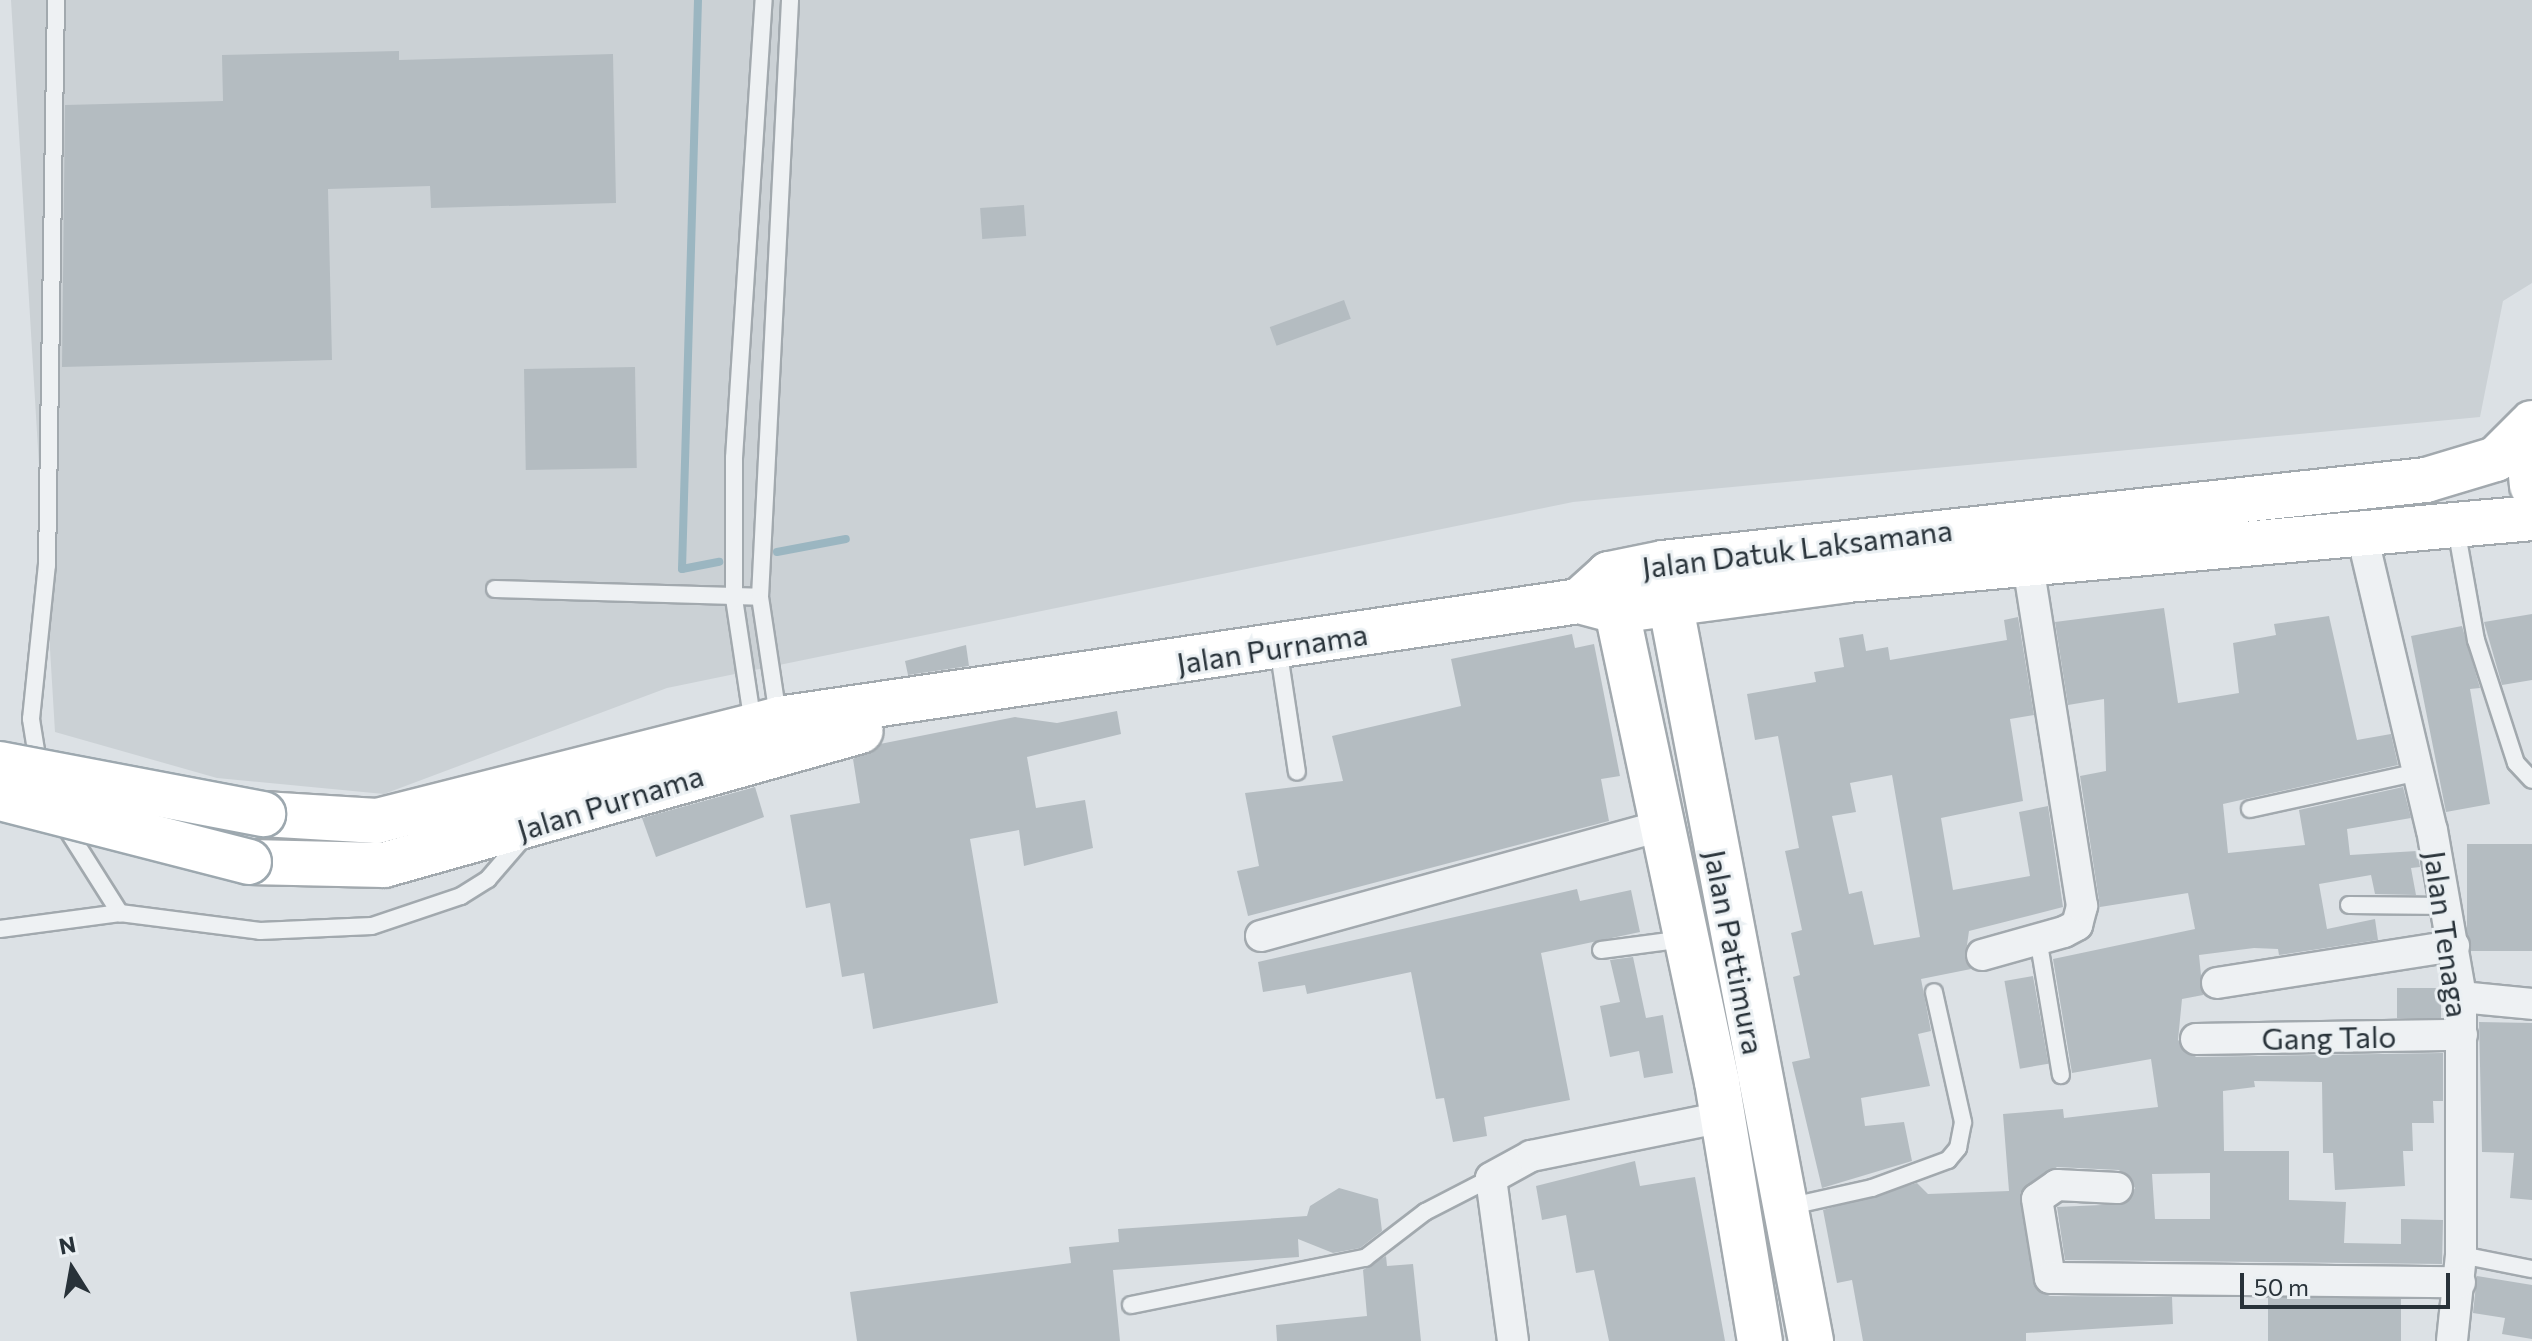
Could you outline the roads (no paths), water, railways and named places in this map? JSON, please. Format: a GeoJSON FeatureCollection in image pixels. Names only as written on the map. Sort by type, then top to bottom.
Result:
{"type":"FeatureCollection","features":[{"type":"Feature","properties":{"kind":"main road"},"geometry":{"type":"LineString","coordinates":[[2529,428],[2532,486]]}},
{"type":"Feature","properties":{"kind":"main road","name":"Jalan Datuk Laksamana"},"geometry":{"type":"LineString","coordinates":[[1602,595],[1663,563],[2426,480],[2496,459],[2529,428]]}},
{"type":"Feature","properties":{"kind":"main road","name":"Jalan Datuk Laksamana"},"geometry":{"type":"LineString","coordinates":[[1602,595],[1667,606],[2028,564],[2532,518]]}},
{"type":"Feature","properties":{"kind":"main road","name":"Jalan Pattimura"},"geometry":{"type":"LineString","coordinates":[[1663,563],[1667,606],[1811,1341]]}},
{"type":"Feature","properties":{"kind":"main road","name":"Jalan Pattimura"},"geometry":{"type":"LineString","coordinates":[[1602,595],[1664,825],[1723,1117],[1760,1341]]}},
{"type":"Feature","properties":{"kind":"main road","name":"Jalan Purnama"},"geometry":{"type":"LineString","coordinates":[[0,764],[263,814],[377,821],[965,696],[1602,595]]}},
{"type":"Feature","properties":{"kind":"main road","name":"Jalan Purnama"},"geometry":{"type":"LineString","coordinates":[[0,798],[249,862],[384,865],[535,825],[768,738]]}},
{"type":"Feature","properties":{"kind":"street","name":"Jalan Tenaga"},"geometry":{"type":"LineString","coordinates":[[2362,535],[2448,906],[2461,997],[2460,1269],[2452,1341]]}},
{"type":"Feature","properties":{"kind":"street"},"geometry":{"type":"LineString","coordinates":[[1982,955],[2039,944],[2077,925],[2082,906],[2028,564]]}},
{"type":"Feature","properties":{"kind":"street"},"geometry":{"type":"LineString","coordinates":[[1261,936],[1664,825]]}},
{"type":"Feature","properties":{"kind":"street"},"geometry":{"type":"LineString","coordinates":[[2217,983],[2454,946]]}},
{"type":"Feature","properties":{"kind":"street"},"geometry":{"type":"LineString","coordinates":[[2461,997],[2532,1004]]}},
{"type":"Feature","properties":{"kind":"street","name":"Gang Talo"},"geometry":{"type":"LineString","coordinates":[[2196,1039],[2462,1035]]}},
{"type":"Feature","properties":{"kind":"street"},"geometry":{"type":"LineString","coordinates":[[1513,1341],[1491,1178],[1531,1156],[1723,1117]]}},
{"type":"Feature","properties":{"kind":"street"},"geometry":{"type":"LineString","coordinates":[[2117,1188],[2057,1185],[2037,1199],[2050,1278],[2460,1269]]}},
{"type":"Feature","properties":{"kind":"lane"},"geometry":{"type":"LineString","coordinates":[[56,0],[47,565],[31,719],[46,795],[120,913]]}},
{"type":"Feature","properties":{"kind":"lane"},"geometry":{"type":"LineString","coordinates":[[764,0],[737,419],[734,599],[768,738]]}},
{"type":"Feature","properties":{"kind":"lane"},"geometry":{"type":"LineString","coordinates":[[768,738],[760,597],[767,421],[785,158],[790,0]]}},
{"type":"Feature","properties":{"kind":"lane"},"geometry":{"type":"LineString","coordinates":[[755,155],[785,158]]}},
{"type":"Feature","properties":{"kind":"lane"},"geometry":{"type":"LineString","coordinates":[[737,419],[767,421]]}},
{"type":"Feature","properties":{"kind":"lane"},"geometry":{"type":"LineString","coordinates":[[2456,527],[2476,640],[2516,763],[2532,780]]}},
{"type":"Feature","properties":{"kind":"lane"},"geometry":{"type":"LineString","coordinates":[[495,589],[734,599],[760,597]]}},
{"type":"Feature","properties":{"kind":"lane"},"geometry":{"type":"LineString","coordinates":[[1278,646],[1297,772]]}},
{"type":"Feature","properties":{"kind":"lane"},"geometry":{"type":"LineString","coordinates":[[2250,809],[2418,772]]}},
{"type":"Feature","properties":{"kind":"lane"},"geometry":{"type":"LineString","coordinates":[[0,929],[120,913],[260,931],[372,926],[461,896],[488,879],[535,825]]}},
{"type":"Feature","properties":{"kind":"lane"},"geometry":{"type":"LineString","coordinates":[[2349,905],[2448,906]]}},
{"type":"Feature","properties":{"kind":"lane"},"geometry":{"type":"LineString","coordinates":[[1601,950],[1686,939]]}},
{"type":"Feature","properties":{"kind":"lane"},"geometry":{"type":"LineString","coordinates":[[2039,944],[2061,1075]]}},
{"type":"Feature","properties":{"kind":"lane"},"geometry":{"type":"LineString","coordinates":[[1786,1208],[1872,1188],[1948,1160],[1958,1148],[1963,1122],[1934,992]]}},
{"type":"Feature","properties":{"kind":"lane"},"geometry":{"type":"LineString","coordinates":[[1131,1305],[1365,1258],[1425,1212],[1491,1178]]}},
{"type":"Feature","properties":{"kind":"lane"},"geometry":{"type":"LineString","coordinates":[[2460,1269],[2532,1269]]}},
{"type":"Feature","properties":{"kind":"waterway"},"geometry":{"type":"LineString","coordinates":[[698,0],[682,569],[719,562]]}},
{"type":"Feature","properties":{"kind":"waterway"},"geometry":{"type":"LineString","coordinates":[[777,552],[846,539]]}}]}
